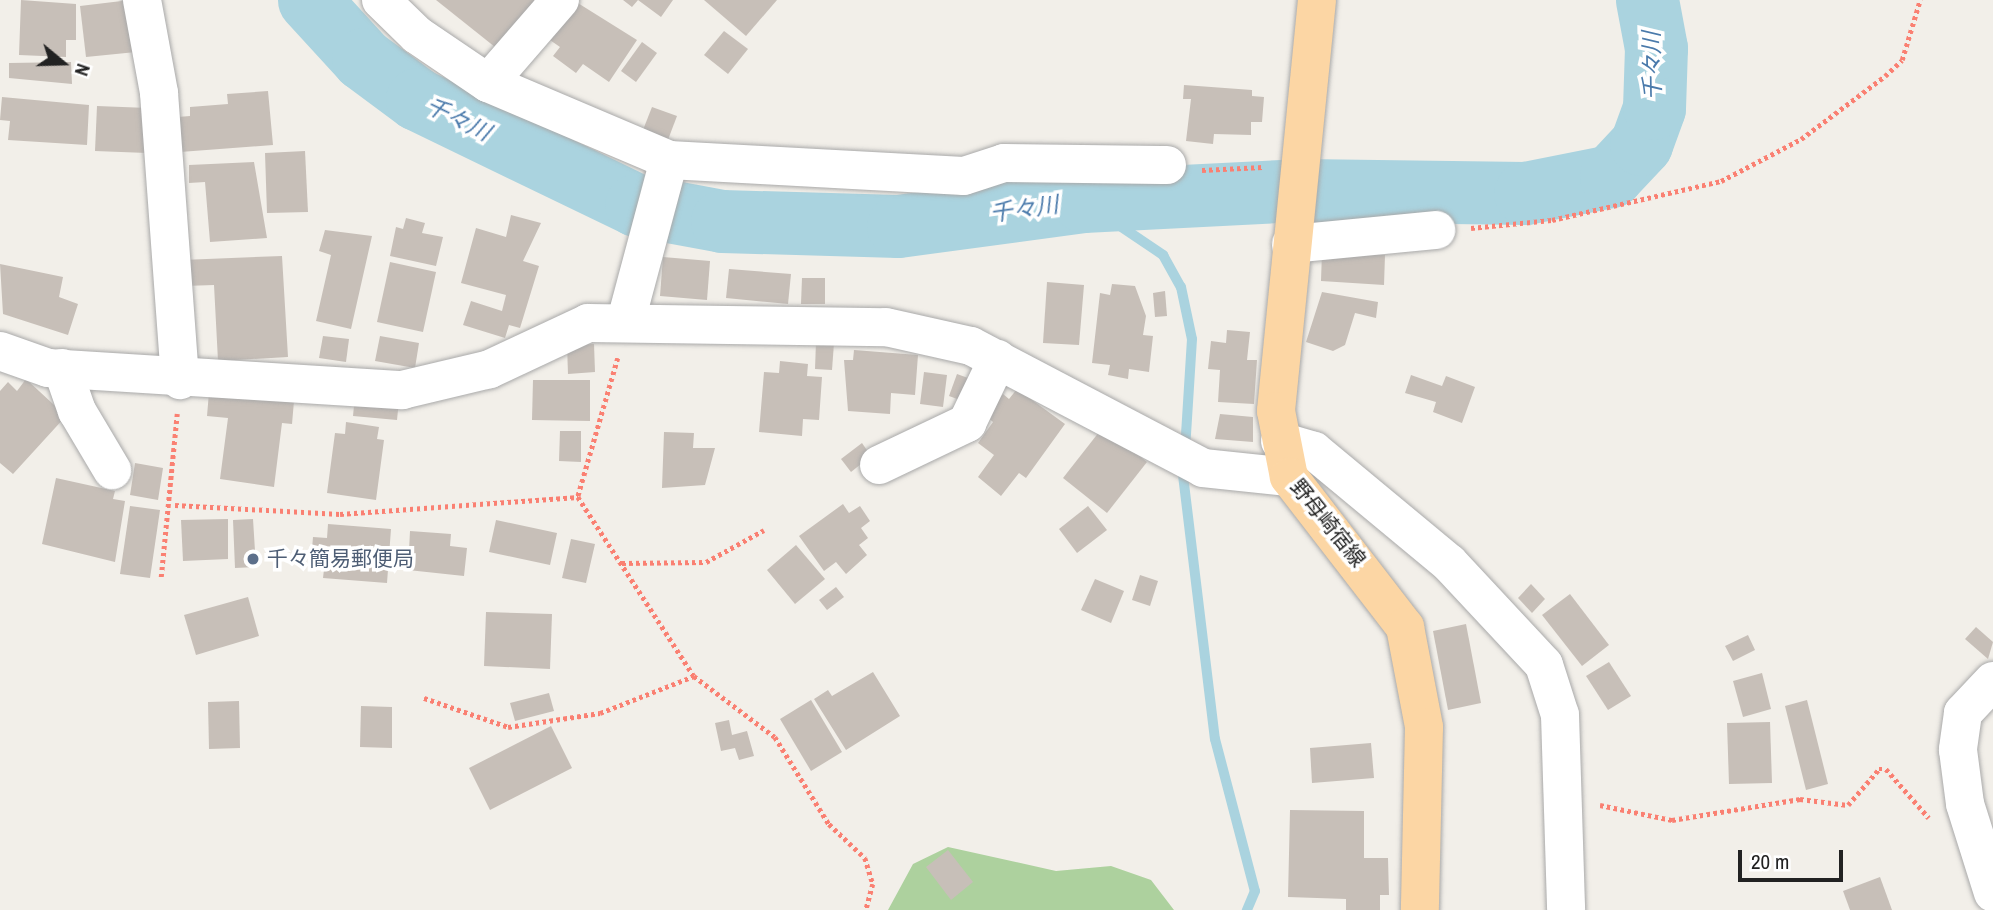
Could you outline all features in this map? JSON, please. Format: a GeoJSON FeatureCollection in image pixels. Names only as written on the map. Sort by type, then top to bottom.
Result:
{"type":"FeatureCollection","features":[{"type":"Feature","properties":{"kind":"main road"},"geometry":{"type":"LineString","coordinates":[[1285,459],[1276,411],[1298,162],[1317,0]]}},
{"type":"Feature","properties":{"kind":"main road","name":"野母崎宿線"},"geometry":{"type":"LineString","coordinates":[[1285,459],[1405,627],[1424,727],[1420,910]]}},
{"type":"Feature","properties":{"kind":"street"},"geometry":{"type":"LineString","coordinates":[[142,0],[159,93],[180,380]]}},
{"type":"Feature","properties":{"kind":"street"},"geometry":{"type":"LineString","coordinates":[[381,0],[416,35],[488,83],[666,167],[964,176],[1004,163],[1167,165]]}},
{"type":"Feature","properties":{"kind":"street"},"geometry":{"type":"LineString","coordinates":[[488,83],[560,0]]}},
{"type":"Feature","properties":{"kind":"street"},"geometry":{"type":"LineString","coordinates":[[626,321],[666,167]]}},
{"type":"Feature","properties":{"kind":"street"},"geometry":{"type":"LineString","coordinates":[[1291,242],[1436,230]]}},
{"type":"Feature","properties":{"kind":"street"},"geometry":{"type":"LineString","coordinates":[[0,351],[62,368],[180,380],[292,379],[402,390],[490,369],[588,323],[626,321],[886,327],[971,346],[1203,468],[1285,459],[1314,451],[1449,563],[1533,649],[1560,715],[1566,910]]}},
{"type":"Feature","properties":{"kind":"street"},"geometry":{"type":"LineString","coordinates":[[879,465],[967,423],[998,359]]}},
{"type":"Feature","properties":{"kind":"street"},"geometry":{"type":"LineString","coordinates":[[62,368],[77,411],[112,470]]}},
{"type":"Feature","properties":{"kind":"street"},"geometry":{"type":"LineString","coordinates":[[1993,681],[1963,713],[1958,750],[1965,804],[1993,893]]}},
{"type":"Feature","properties":{"kind":"path"},"geometry":{"type":"LineString","coordinates":[[1436,230],[1552,220],[1721,181],[1801,139],[1885,76],[1902,60],[1920,0]]}},
{"type":"Feature","properties":{"kind":"path"},"geometry":{"type":"LineString","coordinates":[[1167,165],[1180,172],[1298,162]]}},
{"type":"Feature","properties":{"kind":"path"},"geometry":{"type":"LineString","coordinates":[[578,497],[606,415],[626,321]]}},
{"type":"Feature","properties":{"kind":"path"},"geometry":{"type":"LineString","coordinates":[[161,577],[180,380]]}},
{"type":"Feature","properties":{"kind":"path"},"geometry":{"type":"LineString","coordinates":[[175,505],[340,514],[578,497]]}},
{"type":"Feature","properties":{"kind":"path"},"geometry":{"type":"LineString","coordinates":[[578,497],[694,676],[775,737],[829,824],[865,858],[873,884],[866,910]]}},
{"type":"Feature","properties":{"kind":"path"},"geometry":{"type":"LineString","coordinates":[[622,563],[706,562],[764,530]]}},
{"type":"Feature","properties":{"kind":"path"},"geometry":{"type":"LineString","coordinates":[[424,698],[508,727],[600,713],[694,676]]}},
{"type":"Feature","properties":{"kind":"path"},"geometry":{"type":"LineString","coordinates":[[1562,823],[1598,804],[1672,820],[1800,799],[1848,805],[1879,769],[1886,769],[1931,821]]}},
{"type":"Feature","properties":{"kind":"green space"},"geometry":{"type":"Polygon","coordinates":[[[948,847],[1056,871],[1111,866],[1151,880],[1174,910],[888,910],[913,864],[948,847]]]}},
{"type":"Feature","properties":{"kind":"building"},"geometry":{"type":"Polygon","coordinates":[[[21,0],[76,4],[76,40],[66,40],[66,57],[19,55],[21,0]]]}},
{"type":"Feature","properties":{"kind":"building"},"geometry":{"type":"Polygon","coordinates":[[[130,0],[136,52],[86,57],[80,6],[130,0]]]}},
{"type":"Feature","properties":{"kind":"building"},"geometry":{"type":"Polygon","coordinates":[[[436,0],[534,0],[537,5],[500,51],[436,0]]]}},
{"type":"Feature","properties":{"kind":"building"},"geometry":{"type":"Polygon","coordinates":[[[573,0],[637,40],[609,82],[583,64],[576,73],[553,56],[560,47],[547,38],[573,0]]]}},
{"type":"Feature","properties":{"kind":"building"},"geometry":{"type":"Polygon","coordinates":[[[623,0],[638,0],[632,7],[623,0]]]}},
{"type":"Feature","properties":{"kind":"building"},"geometry":{"type":"Polygon","coordinates":[[[638,0],[673,0],[661,17],[638,0]]]}},
{"type":"Feature","properties":{"kind":"building"},"geometry":{"type":"Polygon","coordinates":[[[704,0],[777,0],[746,36],[704,0]]]}},
{"type":"Feature","properties":{"kind":"building"},"geometry":{"type":"Polygon","coordinates":[[[724,31],[748,49],[728,74],[704,55],[724,31]]]}},
{"type":"Feature","properties":{"kind":"building"},"geometry":{"type":"Polygon","coordinates":[[[642,42],[657,53],[636,82],[621,71],[642,42]]]}},
{"type":"Feature","properties":{"kind":"building"},"geometry":{"type":"Polygon","coordinates":[[[71,62],[72,84],[9,78],[9,63],[71,62]]]}},
{"type":"Feature","properties":{"kind":"building"},"geometry":{"type":"Polygon","coordinates":[[[1184,85],[1252,90],[1252,96],[1264,97],[1262,122],[1251,122],[1251,135],[1214,134],[1213,144],[1186,141],[1191,99],[1183,99],[1184,85]]]}},
{"type":"Feature","properties":{"kind":"building"},"geometry":{"type":"Polygon","coordinates":[[[268,91],[273,145],[180,152],[178,117],[190,116],[190,107],[228,104],[227,94],[268,91]]]}},
{"type":"Feature","properties":{"kind":"building"},"geometry":{"type":"Polygon","coordinates":[[[2,97],[89,105],[87,145],[8,140],[10,121],[0,120],[2,97]]]}},
{"type":"Feature","properties":{"kind":"building"},"geometry":{"type":"Polygon","coordinates":[[[97,106],[148,108],[147,153],[95,151],[97,106]]]}},
{"type":"Feature","properties":{"kind":"building"},"geometry":{"type":"Polygon","coordinates":[[[652,107],[677,116],[666,145],[641,135],[652,107]]]}},
{"type":"Feature","properties":{"kind":"building"},"geometry":{"type":"Polygon","coordinates":[[[305,151],[308,212],[267,213],[265,153],[305,151]]]}},
{"type":"Feature","properties":{"kind":"building"},"geometry":{"type":"Polygon","coordinates":[[[254,162],[267,238],[210,242],[205,182],[189,183],[189,165],[254,162]]]}},
{"type":"Feature","properties":{"kind":"building"},"geometry":{"type":"Polygon","coordinates":[[[511,215],[541,223],[523,261],[539,266],[520,328],[509,325],[505,338],[463,325],[471,301],[502,311],[506,295],[461,283],[476,228],[506,237],[511,215]]]}},
{"type":"Feature","properties":{"kind":"building"},"geometry":{"type":"Polygon","coordinates":[[[406,218],[425,223],[422,233],[443,237],[436,266],[390,256],[396,227],[403,229],[406,218]]]}},
{"type":"Feature","properties":{"kind":"building"},"geometry":{"type":"Polygon","coordinates":[[[325,230],[372,236],[351,329],[316,321],[331,255],[319,251],[325,230]]]}},
{"type":"Feature","properties":{"kind":"building"},"geometry":{"type":"Polygon","coordinates":[[[1322,252],[1385,255],[1384,285],[1321,281],[1322,252]]]}},
{"type":"Feature","properties":{"kind":"building"},"geometry":{"type":"Polygon","coordinates":[[[282,256],[288,357],[218,361],[214,285],[184,286],[182,260],[282,256]]]}},
{"type":"Feature","properties":{"kind":"building"},"geometry":{"type":"Polygon","coordinates":[[[663,257],[710,261],[707,300],[660,296],[663,257]]]}},
{"type":"Feature","properties":{"kind":"building"},"geometry":{"type":"Polygon","coordinates":[[[390,262],[436,272],[423,332],[377,322],[390,262]]]}},
{"type":"Feature","properties":{"kind":"building"},"geometry":{"type":"Polygon","coordinates":[[[0,264],[63,277],[59,297],[78,304],[68,335],[3,314],[0,264]]]}},
{"type":"Feature","properties":{"kind":"building"},"geometry":{"type":"Polygon","coordinates":[[[729,269],[791,274],[788,304],[726,298],[729,269]]]}},
{"type":"Feature","properties":{"kind":"building"},"geometry":{"type":"Polygon","coordinates":[[[802,278],[825,278],[825,304],[801,304],[802,278]]]}},
{"type":"Feature","properties":{"kind":"building"},"geometry":{"type":"Polygon","coordinates":[[[1047,282],[1084,285],[1079,345],[1043,343],[1047,282]]]}},
{"type":"Feature","properties":{"kind":"building"},"geometry":{"type":"Polygon","coordinates":[[[1112,284],[1135,286],[1146,316],[1143,335],[1153,336],[1149,372],[1129,369],[1128,379],[1108,375],[1110,365],[1092,363],[1100,293],[1110,295],[1112,284]]]}},
{"type":"Feature","properties":{"kind":"building"},"geometry":{"type":"Polygon","coordinates":[[[1165,291],[1167,316],[1155,317],[1153,293],[1165,291]]]}},
{"type":"Feature","properties":{"kind":"building"},"geometry":{"type":"Polygon","coordinates":[[[1322,292],[1378,302],[1376,318],[1355,313],[1345,345],[1333,351],[1306,342],[1322,292]]]}},
{"type":"Feature","properties":{"kind":"building"},"geometry":{"type":"Polygon","coordinates":[[[1227,330],[1250,332],[1247,360],[1257,360],[1254,404],[1218,402],[1220,370],[1208,369],[1211,341],[1226,343],[1227,330]]]}},
{"type":"Feature","properties":{"kind":"building"},"geometry":{"type":"Polygon","coordinates":[[[323,336],[349,339],[346,362],[319,358],[323,336]]]}},
{"type":"Feature","properties":{"kind":"building"},"geometry":{"type":"Polygon","coordinates":[[[380,336],[419,343],[415,368],[375,361],[380,336]]]}},
{"type":"Feature","properties":{"kind":"building"},"geometry":{"type":"Polygon","coordinates":[[[816,342],[834,343],[832,370],[815,369],[816,342]]]}},
{"type":"Feature","properties":{"kind":"building"},"geometry":{"type":"Polygon","coordinates":[[[594,344],[595,372],[568,374],[567,345],[594,344]]]}},
{"type":"Feature","properties":{"kind":"building"},"geometry":{"type":"Polygon","coordinates":[[[854,350],[918,355],[915,395],[891,393],[890,414],[848,411],[844,360],[853,360],[854,350]]]}},
{"type":"Feature","properties":{"kind":"building"},"geometry":{"type":"Polygon","coordinates":[[[780,361],[808,364],[807,376],[822,377],[819,420],[803,419],[802,436],[759,432],[764,372],[779,373],[780,361]]]}},
{"type":"Feature","properties":{"kind":"building"},"geometry":{"type":"Polygon","coordinates":[[[924,372],[947,375],[943,407],[920,404],[924,372]]]}},
{"type":"Feature","properties":{"kind":"building"},"geometry":{"type":"Polygon","coordinates":[[[957,374],[968,378],[960,400],[949,396],[957,374]]]}},
{"type":"Feature","properties":{"kind":"building"},"geometry":{"type":"Polygon","coordinates":[[[1411,375],[1442,386],[1446,376],[1475,387],[1462,423],[1433,412],[1436,402],[1405,393],[1411,375]]]}},
{"type":"Feature","properties":{"kind":"building"},"geometry":{"type":"Polygon","coordinates":[[[26,379],[66,416],[13,474],[0,463],[0,391],[8,382],[17,391],[26,379]]]}},
{"type":"Feature","properties":{"kind":"building"},"geometry":{"type":"Polygon","coordinates":[[[533,380],[590,380],[590,421],[532,420],[533,380]]]}},
{"type":"Feature","properties":{"kind":"building"},"geometry":{"type":"Polygon","coordinates":[[[1017,389],[1065,424],[1026,478],[1019,473],[1001,496],[978,477],[994,455],[978,443],[993,422],[986,416],[1003,394],[1009,399],[1017,389]]]}},
{"type":"Feature","properties":{"kind":"building"},"geometry":{"type":"Polygon","coordinates":[[[209,392],[294,401],[292,424],[282,423],[274,487],[220,479],[228,418],[207,416],[209,392]]]}},
{"type":"Feature","properties":{"kind":"building"},"geometry":{"type":"Polygon","coordinates":[[[355,396],[399,400],[397,420],[353,416],[355,396]]]}},
{"type":"Feature","properties":{"kind":"building"},"geometry":{"type":"Polygon","coordinates":[[[1220,414],[1253,417],[1253,442],[1215,439],[1220,414]]]}},
{"type":"Feature","properties":{"kind":"building"},"geometry":{"type":"Polygon","coordinates":[[[346,422],[379,427],[377,439],[384,440],[376,500],[327,493],[335,433],[345,434],[346,422]]]}},
{"type":"Feature","properties":{"kind":"building"},"geometry":{"type":"Polygon","coordinates":[[[1103,427],[1147,462],[1107,513],[1063,478],[1103,427]]]}},
{"type":"Feature","properties":{"kind":"building"},"geometry":{"type":"Polygon","coordinates":[[[560,431],[581,431],[581,462],[559,461],[560,431]]]}},
{"type":"Feature","properties":{"kind":"building"},"geometry":{"type":"Polygon","coordinates":[[[664,432],[694,433],[693,448],[715,448],[705,485],[662,488],[664,432]]]}},
{"type":"Feature","properties":{"kind":"building"},"geometry":{"type":"Polygon","coordinates":[[[862,443],[871,456],[851,472],[841,459],[862,443]]]}},
{"type":"Feature","properties":{"kind":"building"},"geometry":{"type":"Polygon","coordinates":[[[135,463],[163,468],[158,500],[130,495],[135,463]]]}},
{"type":"Feature","properties":{"kind":"building"},"geometry":{"type":"Polygon","coordinates":[[[56,478],[115,491],[113,499],[125,501],[115,562],[42,544],[56,478]]]}},
{"type":"Feature","properties":{"kind":"building"},"geometry":{"type":"Polygon","coordinates":[[[843,504],[849,513],[860,506],[870,521],[861,528],[868,538],[859,545],[867,555],[846,574],[836,562],[824,571],[799,536],[843,504]]]}},
{"type":"Feature","properties":{"kind":"building"},"geometry":{"type":"Polygon","coordinates":[[[130,506],[160,510],[150,578],[120,574],[130,506]]]}},
{"type":"Feature","properties":{"kind":"building"},"geometry":{"type":"Polygon","coordinates":[[[1088,506],[1107,530],[1077,553],[1059,529],[1088,506]]]}},
{"type":"Feature","properties":{"kind":"building"},"geometry":{"type":"Polygon","coordinates":[[[228,519],[228,559],[183,561],[181,520],[228,519]]]}},
{"type":"Feature","properties":{"kind":"building"},"geometry":{"type":"Polygon","coordinates":[[[253,519],[256,567],[235,568],[233,520],[253,519]]]}},
{"type":"Feature","properties":{"kind":"building"},"geometry":{"type":"Polygon","coordinates":[[[496,520],[557,533],[550,565],[489,552],[496,520]]]}},
{"type":"Feature","properties":{"kind":"building"},"geometry":{"type":"Polygon","coordinates":[[[328,524],[391,529],[387,583],[323,578],[325,561],[311,561],[313,537],[327,538],[328,524]]]}},
{"type":"Feature","properties":{"kind":"building"},"geometry":{"type":"Polygon","coordinates":[[[410,531],[451,534],[450,546],[467,548],[464,576],[408,570],[410,531]]]}},
{"type":"Feature","properties":{"kind":"building"},"geometry":{"type":"Polygon","coordinates":[[[571,539],[595,544],[586,583],[562,578],[571,539]]]}},
{"type":"Feature","properties":{"kind":"building"},"geometry":{"type":"Polygon","coordinates":[[[796,545],[825,579],[795,604],[767,570],[796,545]]]}},
{"type":"Feature","properties":{"kind":"building"},"geometry":{"type":"Polygon","coordinates":[[[1140,575],[1158,581],[1150,606],[1132,600],[1140,575]]]}},
{"type":"Feature","properties":{"kind":"building"},"geometry":{"type":"Polygon","coordinates":[[[1095,579],[1124,591],[1111,623],[1081,610],[1095,579]]]}},
{"type":"Feature","properties":{"kind":"building"},"geometry":{"type":"Polygon","coordinates":[[[1531,584],[1545,599],[1532,613],[1518,598],[1531,584]]]}},
{"type":"Feature","properties":{"kind":"building"},"geometry":{"type":"Polygon","coordinates":[[[836,587],[844,597],[827,610],[819,600],[836,587]]]}},
{"type":"Feature","properties":{"kind":"building"},"geometry":{"type":"Polygon","coordinates":[[[1570,594],[1609,645],[1582,666],[1542,615],[1570,594]]]}},
{"type":"Feature","properties":{"kind":"building"},"geometry":{"type":"Polygon","coordinates":[[[248,597],[259,636],[196,655],[184,615],[248,597]]]}},
{"type":"Feature","properties":{"kind":"building"},"geometry":{"type":"Polygon","coordinates":[[[486,612],[552,614],[550,669],[484,666],[486,612]]]}},
{"type":"Feature","properties":{"kind":"building"},"geometry":{"type":"Polygon","coordinates":[[[1466,624],[1481,703],[1448,710],[1433,631],[1466,624]]]}},
{"type":"Feature","properties":{"kind":"building"},"geometry":{"type":"Polygon","coordinates":[[[1976,627],[1993,642],[1988,659],[1965,639],[1976,627]]]}},
{"type":"Feature","properties":{"kind":"building"},"geometry":{"type":"Polygon","coordinates":[[[1748,635],[1755,650],[1733,661],[1725,646],[1748,635]]]}},
{"type":"Feature","properties":{"kind":"building"},"geometry":{"type":"Polygon","coordinates":[[[1609,662],[1631,696],[1608,710],[1586,676],[1609,662]]]}},
{"type":"Feature","properties":{"kind":"building"},"geometry":{"type":"Polygon","coordinates":[[[873,672],[900,716],[846,750],[814,699],[828,690],[832,696],[873,672]]]}},
{"type":"Feature","properties":{"kind":"building"},"geometry":{"type":"Polygon","coordinates":[[[1762,673],[1771,709],[1743,717],[1733,681],[1762,673]]]}},
{"type":"Feature","properties":{"kind":"building"},"geometry":{"type":"Polygon","coordinates":[[[549,693],[554,711],[515,721],[510,703],[549,693]]]}},
{"type":"Feature","properties":{"kind":"building"},"geometry":{"type":"Polygon","coordinates":[[[811,700],[842,752],[811,771],[780,719],[811,700]]]}},
{"type":"Feature","properties":{"kind":"building"},"geometry":{"type":"Polygon","coordinates":[[[1807,700],[1828,784],[1806,790],[1785,706],[1807,700]]]}},
{"type":"Feature","properties":{"kind":"building"},"geometry":{"type":"Polygon","coordinates":[[[239,701],[240,748],[209,749],[208,702],[239,701]]]}},
{"type":"Feature","properties":{"kind":"building"},"geometry":{"type":"Polygon","coordinates":[[[361,706],[392,707],[392,748],[360,747],[361,706]]]}},
{"type":"Feature","properties":{"kind":"building"},"geometry":{"type":"Polygon","coordinates":[[[729,720],[732,735],[747,731],[754,756],[739,760],[735,748],[721,751],[715,723],[729,720]]]}},
{"type":"Feature","properties":{"kind":"building"},"geometry":{"type":"Polygon","coordinates":[[[1770,722],[1772,783],[1729,784],[1727,723],[1770,722]]]}},
{"type":"Feature","properties":{"kind":"building"},"geometry":{"type":"Polygon","coordinates":[[[551,726],[572,768],[490,810],[469,768],[551,726]]]}},
{"type":"Feature","properties":{"kind":"building"},"geometry":{"type":"Polygon","coordinates":[[[1371,743],[1374,778],[1312,783],[1310,748],[1371,743]]]}},
{"type":"Feature","properties":{"kind":"building"},"geometry":{"type":"Polygon","coordinates":[[[1290,810],[1364,811],[1364,858],[1388,858],[1389,895],[1380,895],[1380,910],[1346,910],[1346,899],[1288,897],[1290,810]]]}},
{"type":"Feature","properties":{"kind":"building"},"geometry":{"type":"Polygon","coordinates":[[[948,850],[973,882],[951,900],[926,867],[948,850]]]}},
{"type":"Feature","properties":{"kind":"building"},"geometry":{"type":"Polygon","coordinates":[[[1880,877],[1892,910],[1850,910],[1843,891],[1880,877]]]}},
{"type":"Feature","properties":{"kind":"waterway","name":"千々川"},"geometry":{"type":"LineString","coordinates":[[309,0],[363,59],[417,99],[636,205],[722,221],[898,226],[1083,201],[1303,190],[1525,193],[1611,176],[1641,144],[1654,108],[1656,48],[1647,0]]}},
{"type":"Feature","properties":{"kind":"waterway"},"geometry":{"type":"LineString","coordinates":[[1083,201],[1163,255],[1181,287],[1192,339],[1185,451]]}},
{"type":"Feature","properties":{"kind":"waterway"},"geometry":{"type":"LineString","coordinates":[[1182,467],[1215,739],[1255,891],[1247,910]]}},
{"type":"Feature","properties":{"kind":"place","name":"千々簡易郵便局"},"geometry":{"type":"Point","coordinates":[253,559]}}]}
